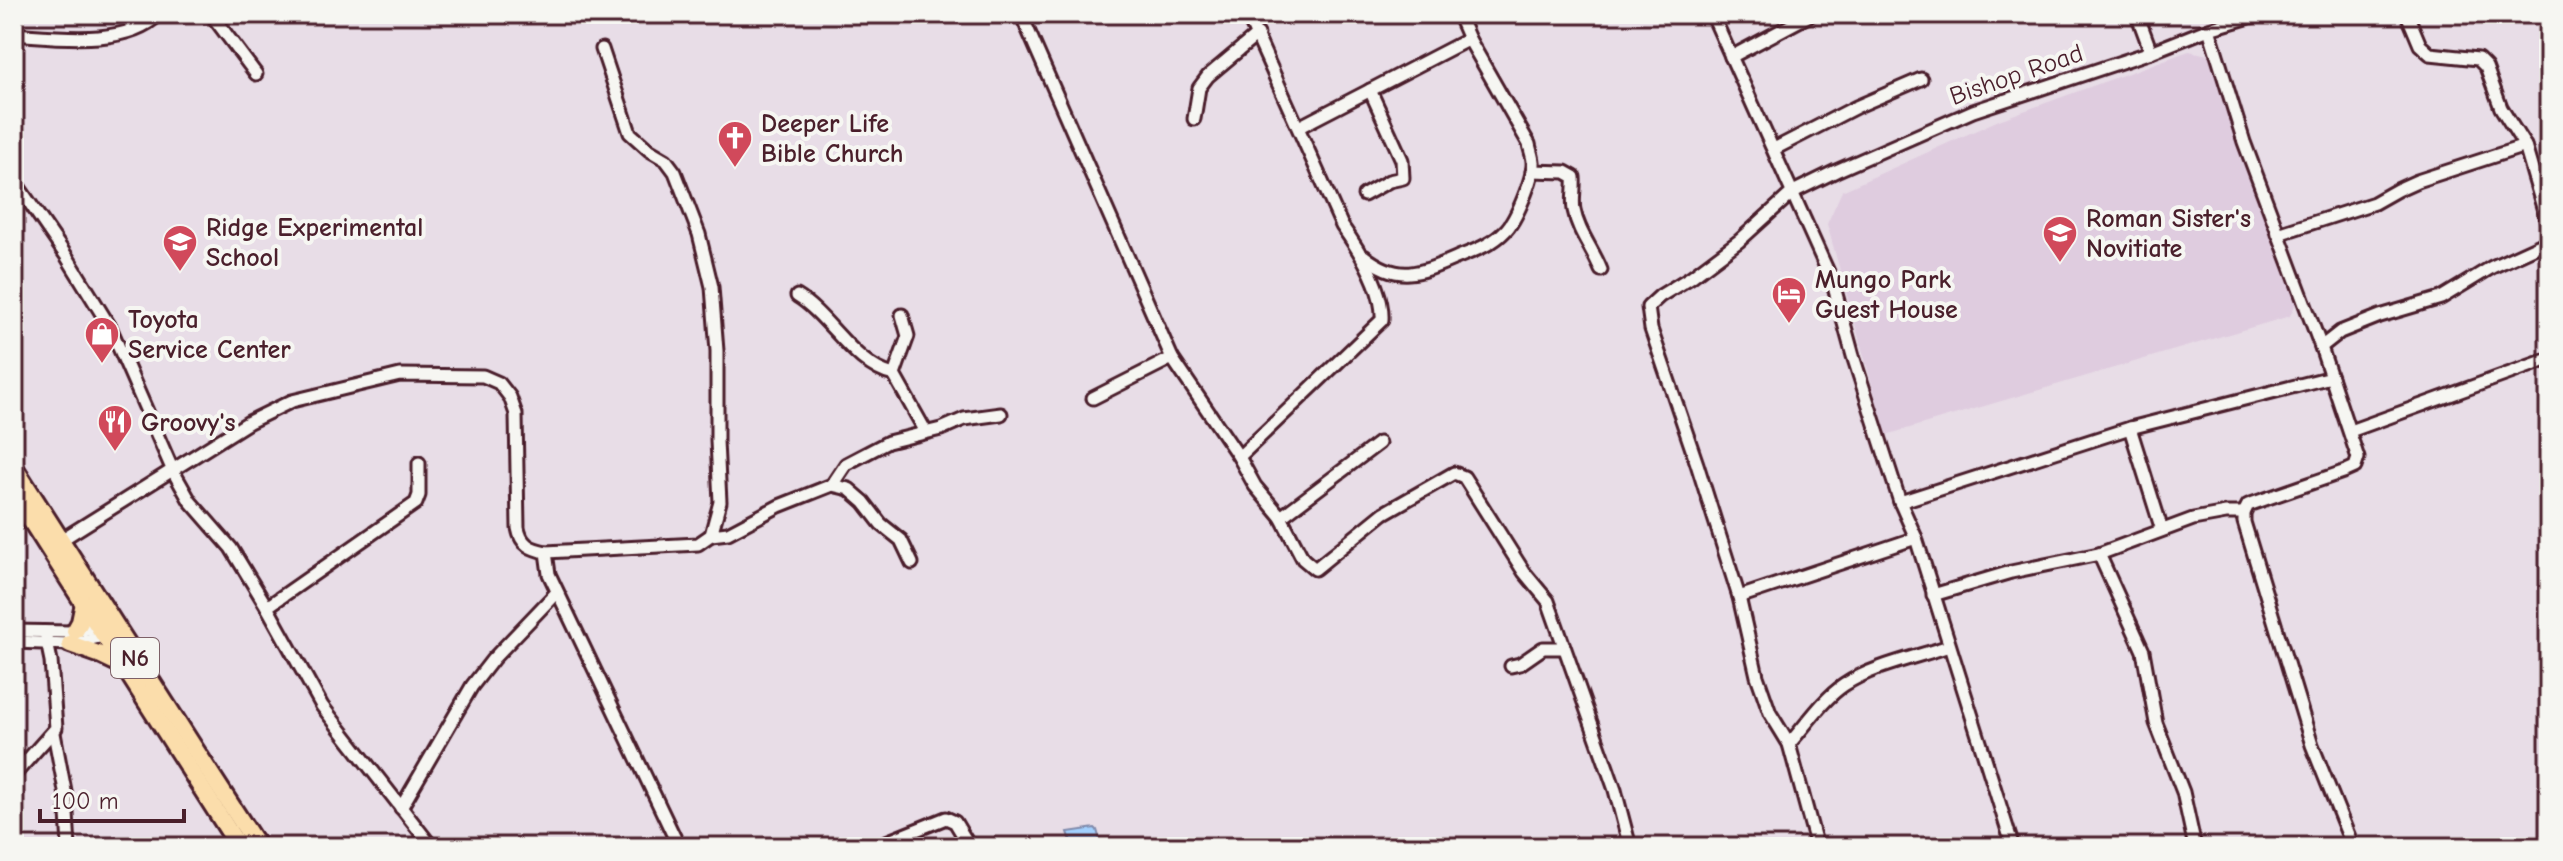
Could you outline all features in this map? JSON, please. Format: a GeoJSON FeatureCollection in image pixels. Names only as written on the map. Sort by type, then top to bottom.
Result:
{"type":"FeatureCollection","features":[{"type":"Feature","properties":{"kind":"main road","name":"N6"},"geometry":{"type":"LineString","coordinates":[[14,467],[61,540],[125,667],[239,847]]}},
{"type":"Feature","properties":{"kind":"main road","name":"N6"},"geometry":{"type":"LineString","coordinates":[[14,494],[84,603],[108,629],[258,847]]}},
{"type":"Feature","properties":{"kind":"main road"},"geometry":{"type":"LineString","coordinates":[[84,603],[73,637],[125,667]]}},
{"type":"Feature","properties":{"kind":"street"},"geometry":{"type":"LineString","coordinates":[[14,34],[97,37],[134,30],[159,14]]}},
{"type":"Feature","properties":{"kind":"street"},"geometry":{"type":"LineString","coordinates":[[211,14],[256,74]]}},
{"type":"Feature","properties":{"kind":"street"},"geometry":{"type":"LineString","coordinates":[[1021,14],[1172,358],[1255,486],[1281,517],[1303,559],[1315,569],[1384,513],[1454,473],[1464,477],[1524,572],[1548,601],[1615,790],[1630,847]]}},
{"type":"Feature","properties":{"kind":"street"},"geometry":{"type":"LineString","coordinates":[[1239,457],[1382,320],[1383,307],[1361,254],[1342,226],[1247,14]]}},
{"type":"Feature","properties":{"kind":"street"},"geometry":{"type":"LineString","coordinates":[[1361,254],[1380,269],[1418,274],[1488,244],[1506,231],[1519,211],[1534,164],[1529,144],[1458,14]]}},
{"type":"Feature","properties":{"kind":"street"},"geometry":{"type":"LineString","coordinates":[[1712,14],[1833,283],[1853,356],[1900,502],[1916,538],[2013,847]]}},
{"type":"Feature","properties":{"kind":"street"},"geometry":{"type":"LineString","coordinates":[[1731,57],[1812,14]]}},
{"type":"Feature","properties":{"kind":"street"},"geometry":{"type":"LineString","coordinates":[[2137,14],[2151,52]]}},
{"type":"Feature","properties":{"kind":"street","name":"Bishop Road"},"geometry":{"type":"LineString","coordinates":[[1739,597],[1651,329],[1648,307],[1739,241],[1793,192],[1973,111],[2258,14]]}},
{"type":"Feature","properties":{"kind":"street"},"geometry":{"type":"LineString","coordinates":[[2407,14],[2420,45],[2430,54],[2478,59],[2486,67],[2501,108],[2525,146],[2549,228]]}},
{"type":"Feature","properties":{"kind":"street"},"geometry":{"type":"LineString","coordinates":[[2209,29],[2244,142],[2321,347],[2358,458],[2355,467],[2248,505],[2244,513],[2244,522],[2312,745],[2353,847]]}},
{"type":"Feature","properties":{"kind":"street"},"geometry":{"type":"LineString","coordinates":[[1194,119],[1199,88],[1208,76],[1258,34]]}},
{"type":"Feature","properties":{"kind":"street"},"geometry":{"type":"LineString","coordinates":[[1299,127],[1469,39]]}},
{"type":"Feature","properties":{"kind":"street"},"geometry":{"type":"LineString","coordinates":[[602,49],[630,133],[666,160],[675,172],[699,234],[712,287],[717,351],[720,502],[711,535]]}},
{"type":"Feature","properties":{"kind":"street"},"geometry":{"type":"LineString","coordinates":[[1774,149],[1856,107],[1921,79]]}},
{"type":"Feature","properties":{"kind":"street"},"geometry":{"type":"LineString","coordinates":[[1364,195],[1389,181],[1403,178],[1402,160],[1370,90]]}},
{"type":"Feature","properties":{"kind":"street"},"geometry":{"type":"LineString","coordinates":[[2278,234],[2374,203],[2417,181],[2525,146]]}},
{"type":"Feature","properties":{"kind":"street"},"geometry":{"type":"LineString","coordinates":[[1532,171],[1565,172],[1574,177],[1575,215],[1601,270]]}},
{"type":"Feature","properties":{"kind":"street"},"geometry":{"type":"LineString","coordinates":[[14,180],[110,327],[173,471],[190,501],[231,548],[322,706],[432,847]]}},
{"type":"Feature","properties":{"kind":"street"},"geometry":{"type":"LineString","coordinates":[[2321,347],[2340,332],[2380,316],[2441,298],[2492,267],[2549,241]]}},
{"type":"Feature","properties":{"kind":"street"},"geometry":{"type":"LineString","coordinates":[[797,296],[811,304],[823,320],[865,359],[882,372],[894,375],[926,432]]}},
{"type":"Feature","properties":{"kind":"street"},"geometry":{"type":"LineString","coordinates":[[894,375],[908,336],[902,315]]}},
{"type":"Feature","properties":{"kind":"street"},"geometry":{"type":"LineString","coordinates":[[1093,398],[1172,358]]}},
{"type":"Feature","properties":{"kind":"street"},"geometry":{"type":"LineString","coordinates":[[2350,431],[2549,359]]}},
{"type":"Feature","properties":{"kind":"street"},"geometry":{"type":"LineString","coordinates":[[61,540],[249,422],[292,401],[400,375],[483,376],[499,383],[510,397],[516,414],[519,536],[529,547],[546,552],[698,544],[711,535],[728,533],[779,506],[832,485],[846,464],[888,442],[941,429],[964,419],[1001,414]]}},
{"type":"Feature","properties":{"kind":"street"},"geometry":{"type":"LineString","coordinates":[[1900,502],[2130,428],[2331,377]]}},
{"type":"Feature","properties":{"kind":"street"},"geometry":{"type":"LineString","coordinates":[[2130,428],[2162,530]]}},
{"type":"Feature","properties":{"kind":"street"},"geometry":{"type":"LineString","coordinates":[[1281,517],[1379,443]]}},
{"type":"Feature","properties":{"kind":"street"},"geometry":{"type":"LineString","coordinates":[[267,607],[416,503],[419,498],[419,463]]}},
{"type":"Feature","properties":{"kind":"street"},"geometry":{"type":"LineString","coordinates":[[832,485],[849,489],[864,502],[881,524],[901,540],[912,563]]}},
{"type":"Feature","properties":{"kind":"street"},"geometry":{"type":"LineString","coordinates":[[1933,595],[2011,572],[2099,554],[2193,519],[2244,513]]}},
{"type":"Feature","properties":{"kind":"street"},"geometry":{"type":"LineString","coordinates":[[1817,847],[1789,744],[1770,713],[1762,688],[1739,597],[1916,538]]}},
{"type":"Feature","properties":{"kind":"street"},"geometry":{"type":"LineString","coordinates":[[546,552],[549,574],[557,592],[679,847]]}},
{"type":"Feature","properties":{"kind":"street"},"geometry":{"type":"LineString","coordinates":[[2099,554],[2143,651],[2156,723],[2183,792],[2195,847]]}},
{"type":"Feature","properties":{"kind":"street"},"geometry":{"type":"LineString","coordinates":[[401,808],[472,686],[493,659],[557,592]]}},
{"type":"Feature","properties":{"kind":"street"},"geometry":{"type":"LineString","coordinates":[[14,642],[73,637],[108,629]]}},
{"type":"Feature","properties":{"kind":"street"},"geometry":{"type":"LineString","coordinates":[[14,631],[46,638]]}},
{"type":"Feature","properties":{"kind":"street"},"geometry":{"type":"LineString","coordinates":[[14,775],[56,728],[46,638]]}},
{"type":"Feature","properties":{"kind":"street"},"geometry":{"type":"LineString","coordinates":[[1789,744],[1835,691],[1846,683],[1949,646]]}},
{"type":"Feature","properties":{"kind":"street"},"geometry":{"type":"LineString","coordinates":[[1511,666],[1520,664],[1543,648],[1564,648]]}},
{"type":"Feature","properties":{"kind":"street"},"geometry":{"type":"LineString","coordinates":[[54,733],[66,796],[69,847]]}},
{"type":"Feature","properties":{"kind":"street"},"geometry":{"type":"LineString","coordinates":[[874,847],[946,818],[955,822],[970,847]]}},
{"type":"Feature","properties":{"kind":"shaded area","name":"Roman Sister's Novitiate"},"geometry":{"type":"Polygon","coordinates":[[[2189,51],[2213,56],[2296,303],[2290,316],[1886,435],[1827,224],[1842,191],[1999,120],[2189,51]]]}},
{"type":"Feature","properties":{"kind":"water"},"geometry":{"type":"Polygon","coordinates":[[[1095,828],[1102,847],[1073,847],[1068,832],[1095,828]]]}},
{"type":"Feature","properties":{"kind":"place","name":"Deeper Life Bible Church"},"geometry":{"type":"Point","coordinates":[735,169]}},
{"type":"Feature","properties":{"kind":"place","name":"Roman Sister's Novitiate"},"geometry":{"type":"Point","coordinates":[2060,264]}},
{"type":"Feature","properties":{"kind":"place","name":"Ridge Experimental School"},"geometry":{"type":"Point","coordinates":[180,273]}},
{"type":"Feature","properties":{"kind":"place","name":"Mungo Park Guest House"},"geometry":{"type":"Point","coordinates":[1789,325]}},
{"type":"Feature","properties":{"kind":"place","name":"Toyota Service Center"},"geometry":{"type":"Point","coordinates":[102,365]}},
{"type":"Feature","properties":{"kind":"place","name":"Groovy's"},"geometry":{"type":"Point","coordinates":[115,453]}}]}
